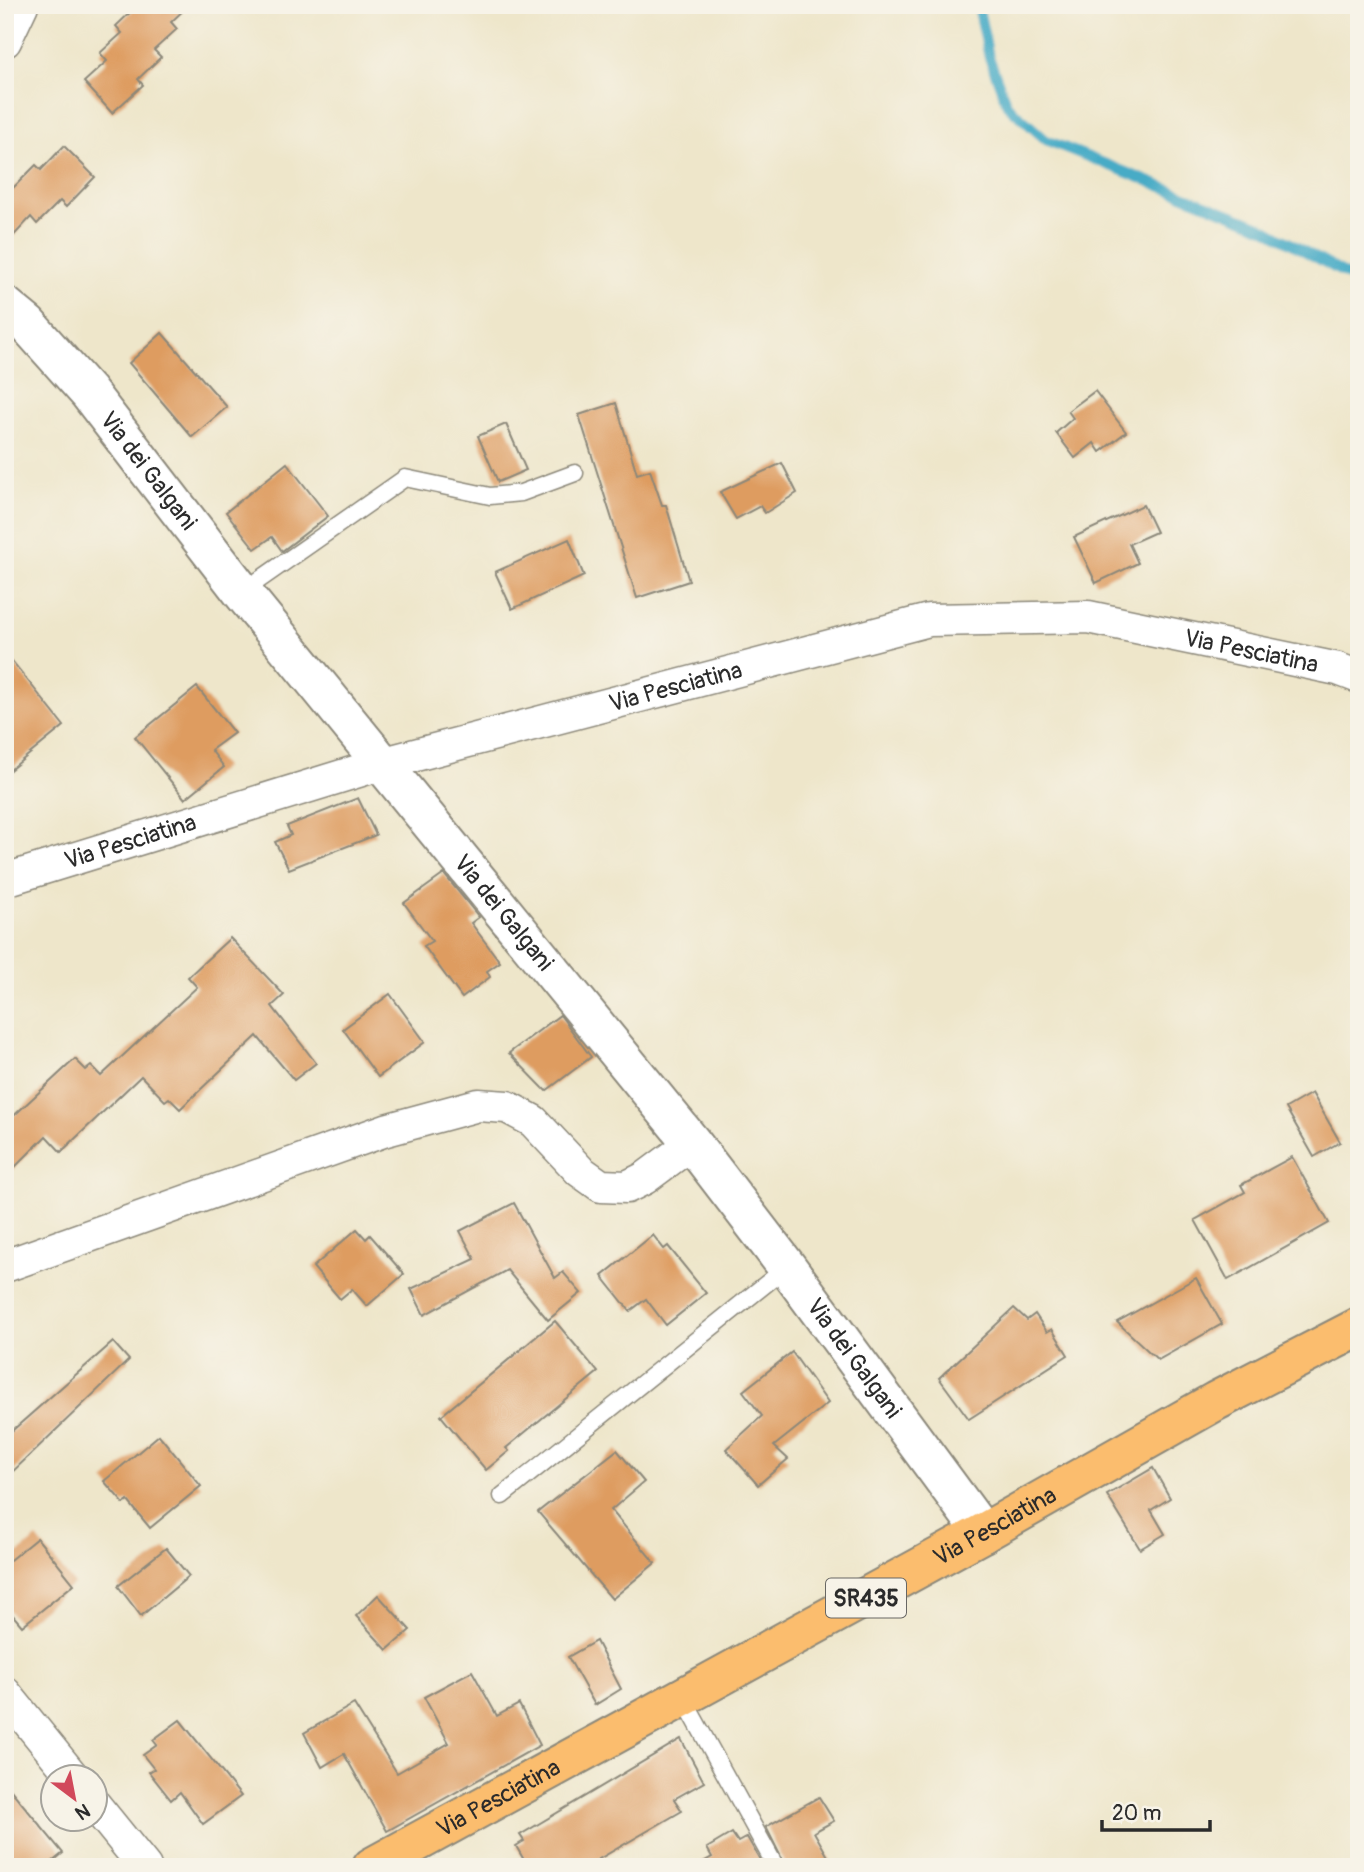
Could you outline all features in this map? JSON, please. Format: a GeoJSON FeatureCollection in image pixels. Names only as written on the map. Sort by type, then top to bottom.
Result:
{"type":"FeatureCollection","features":[{"type":"Feature","properties":{"kind":"main road","name":"Via Pesciatina"},"geometry":{"type":"LineString","coordinates":[[372,1867],[984,1533],[1216,1401],[1359,1326]]}},
{"type":"Feature","properties":{"kind":"street"},"geometry":{"type":"LineString","coordinates":[[5,41],[22,5]]}},
{"type":"Feature","properties":{"kind":"street","name":"Via dei Galgani"},"geometry":{"type":"LineString","coordinates":[[5,306],[28,325],[88,392],[242,592],[692,1143],[788,1267],[984,1533]]}},
{"type":"Feature","properties":{"kind":"street","name":"Via Pesciatina"},"geometry":{"type":"LineString","coordinates":[[5,880],[381,764],[929,620],[1088,617],[1338,669],[1359,677]]}},
{"type":"Feature","properties":{"kind":"street"},"geometry":{"type":"LineString","coordinates":[[5,1266],[386,1130],[478,1105],[506,1107],[533,1121],[580,1171],[601,1186],[627,1187],[645,1178],[692,1143]]}},
{"type":"Feature","properties":{"kind":"street"},"geometry":{"type":"LineString","coordinates":[[5,1693],[63,1764]]}},
{"type":"Feature","properties":{"kind":"street"},"geometry":{"type":"LineString","coordinates":[[108,1821],[145,1867]]}},
{"type":"Feature","properties":{"kind":"lane"},"geometry":{"type":"LineString","coordinates":[[242,592],[405,478],[490,496],[521,493],[575,473]]}},
{"type":"Feature","properties":{"kind":"lane"},"geometry":{"type":"LineString","coordinates":[[502,1496],[788,1267]]}},
{"type":"Feature","properties":{"kind":"lane"},"geometry":{"type":"LineString","coordinates":[[683,1698],[776,1867]]}},
{"type":"Feature","properties":{"kind":"building"},"geometry":{"type":"Polygon","coordinates":[[[138,5],[189,5],[171,22],[177,29],[154,50],[161,57],[138,79],[143,85],[112,113],[84,82],[107,61],[100,53],[122,33],[116,26],[138,5]]]}},
{"type":"Feature","properties":{"kind":"building"},"geometry":{"type":"Polygon","coordinates":[[[64,146],[95,177],[66,207],[60,201],[37,224],[31,217],[5,245],[5,196],[36,165],[41,170],[64,146]]]}},
{"type":"Feature","properties":{"kind":"building"},"geometry":{"type":"Polygon","coordinates":[[[162,333],[227,407],[192,437],[129,363],[162,333]]]}},
{"type":"Feature","properties":{"kind":"building"},"geometry":{"type":"Polygon","coordinates":[[[1095,391],[1126,432],[1100,452],[1094,443],[1075,458],[1056,433],[1073,418],[1068,411],[1095,391]]]}},
{"type":"Feature","properties":{"kind":"building"},"geometry":{"type":"Polygon","coordinates":[[[616,403],[637,474],[650,470],[662,505],[666,505],[689,581],[637,598],[579,415],[616,403]]]}},
{"type":"Feature","properties":{"kind":"building"},"geometry":{"type":"Polygon","coordinates":[[[506,424],[526,470],[498,482],[478,436],[506,424]]]}},
{"type":"Feature","properties":{"kind":"building"},"geometry":{"type":"Polygon","coordinates":[[[287,463],[328,516],[282,551],[272,537],[255,549],[226,512],[287,463]]]}},
{"type":"Feature","properties":{"kind":"building"},"geometry":{"type":"Polygon","coordinates":[[[782,463],[797,493],[765,513],[760,506],[736,519],[720,492],[782,463]]]}},
{"type":"Feature","properties":{"kind":"building"},"geometry":{"type":"Polygon","coordinates":[[[1143,505],[1156,532],[1129,544],[1138,563],[1096,583],[1074,537],[1143,505]]]}},
{"type":"Feature","properties":{"kind":"building"},"geometry":{"type":"Polygon","coordinates":[[[569,539],[584,576],[512,609],[495,572],[569,539]]]}},
{"type":"Feature","properties":{"kind":"building"},"geometry":{"type":"Polygon","coordinates":[[[5,652],[64,726],[5,774],[5,652]]]}},
{"type":"Feature","properties":{"kind":"building"},"geometry":{"type":"Polygon","coordinates":[[[197,687],[234,733],[211,750],[224,767],[185,799],[135,737],[197,687]]]}},
{"type":"Feature","properties":{"kind":"building"},"geometry":{"type":"Polygon","coordinates":[[[358,798],[376,835],[289,869],[275,842],[291,835],[287,826],[358,798]]]}},
{"type":"Feature","properties":{"kind":"building"},"geometry":{"type":"Polygon","coordinates":[[[444,874],[479,917],[471,923],[500,962],[487,971],[490,977],[462,998],[424,946],[432,941],[404,903],[444,874]]]}},
{"type":"Feature","properties":{"kind":"building"},"geometry":{"type":"Polygon","coordinates":[[[230,938],[284,995],[272,1006],[316,1063],[294,1080],[257,1036],[180,1109],[169,1098],[165,1101],[141,1076],[61,1152],[46,1136],[5,1177],[5,1124],[75,1059],[86,1070],[91,1066],[101,1076],[197,987],[188,977],[230,938]]]}},
{"type":"Feature","properties":{"kind":"building"},"geometry":{"type":"Polygon","coordinates":[[[390,994],[425,1042],[378,1077],[343,1029],[390,994]]]}},
{"type":"Feature","properties":{"kind":"building"},"geometry":{"type":"Polygon","coordinates":[[[560,1015],[591,1057],[546,1091],[509,1053],[560,1015]]]}},
{"type":"Feature","properties":{"kind":"building"},"geometry":{"type":"Polygon","coordinates":[[[1312,1093],[1340,1142],[1314,1157],[1286,1108],[1312,1093]]]}},
{"type":"Feature","properties":{"kind":"building"},"geometry":{"type":"Polygon","coordinates":[[[1292,1157],[1329,1223],[1228,1280],[1195,1220],[1245,1192],[1241,1185],[1292,1157]]]}},
{"type":"Feature","properties":{"kind":"building"},"geometry":{"type":"Polygon","coordinates":[[[514,1203],[555,1278],[563,1272],[581,1293],[548,1320],[507,1270],[424,1315],[411,1289],[475,1259],[460,1231],[514,1203]]]}},
{"type":"Feature","properties":{"kind":"building"},"geometry":{"type":"Polygon","coordinates":[[[357,1229],[366,1239],[370,1235],[404,1274],[367,1306],[352,1289],[340,1299],[313,1267],[357,1229]]]}},
{"type":"Feature","properties":{"kind":"building"},"geometry":{"type":"Polygon","coordinates":[[[653,1235],[664,1249],[668,1246],[706,1293],[666,1325],[646,1299],[630,1311],[602,1276],[653,1235]]]}},
{"type":"Feature","properties":{"kind":"building"},"geometry":{"type":"Polygon","coordinates":[[[1196,1278],[1222,1324],[1158,1360],[1117,1322],[1196,1278]]]}},
{"type":"Feature","properties":{"kind":"building"},"geometry":{"type":"Polygon","coordinates":[[[1014,1308],[1027,1320],[1035,1314],[1047,1332],[1052,1329],[1068,1355],[969,1419],[939,1378],[1014,1308]]]}},
{"type":"Feature","properties":{"kind":"building"},"geometry":{"type":"Polygon","coordinates":[[[555,1321],[598,1372],[506,1448],[509,1451],[486,1470],[441,1416],[555,1321]]]}},
{"type":"Feature","properties":{"kind":"building"},"geometry":{"type":"Polygon","coordinates":[[[113,1342],[129,1360],[5,1479],[5,1437],[113,1342]]]}},
{"type":"Feature","properties":{"kind":"building"},"geometry":{"type":"Polygon","coordinates":[[[792,1352],[828,1403],[774,1446],[788,1459],[758,1485],[726,1449],[762,1416],[743,1391],[792,1352]]]}},
{"type":"Feature","properties":{"kind":"building"},"geometry":{"type":"Polygon","coordinates":[[[159,1435],[201,1486],[150,1528],[128,1501],[124,1504],[104,1481],[159,1435]]]}},
{"type":"Feature","properties":{"kind":"building"},"geometry":{"type":"Polygon","coordinates":[[[617,1450],[644,1482],[611,1510],[655,1563],[612,1599],[538,1512],[617,1450]]]}},
{"type":"Feature","properties":{"kind":"building"},"geometry":{"type":"Polygon","coordinates":[[[1153,1468],[1170,1498],[1151,1510],[1165,1534],[1140,1549],[1107,1495],[1153,1468]]]}},
{"type":"Feature","properties":{"kind":"building"},"geometry":{"type":"Polygon","coordinates":[[[37,1538],[74,1584],[22,1626],[5,1606],[5,1564],[37,1538]]]}},
{"type":"Feature","properties":{"kind":"building"},"geometry":{"type":"Polygon","coordinates":[[[166,1548],[189,1576],[141,1616],[118,1586],[166,1548]]]}},
{"type":"Feature","properties":{"kind":"building"},"geometry":{"type":"Polygon","coordinates":[[[378,1595],[410,1630],[387,1650],[356,1616],[378,1595]]]}},
{"type":"Feature","properties":{"kind":"building"},"geometry":{"type":"Polygon","coordinates":[[[596,1641],[621,1689],[595,1705],[568,1657],[596,1641]]]}},
{"type":"Feature","properties":{"kind":"building"},"geometry":{"type":"Polygon","coordinates":[[[472,1671],[497,1716],[519,1704],[540,1745],[387,1831],[344,1754],[322,1767],[304,1733],[354,1704],[397,1773],[449,1743],[424,1697],[472,1671]]]}},
{"type":"Feature","properties":{"kind":"building"},"geometry":{"type":"Polygon","coordinates":[[[180,1720],[241,1796],[203,1824],[180,1792],[171,1800],[149,1772],[154,1769],[143,1755],[157,1745],[153,1740],[180,1720]]]}},
{"type":"Feature","properties":{"kind":"building"},"geometry":{"type":"Polygon","coordinates":[[[681,1739],[704,1782],[674,1799],[682,1811],[585,1867],[528,1867],[516,1846],[524,1841],[520,1835],[681,1739]]]}},
{"type":"Feature","properties":{"kind":"building"},"geometry":{"type":"Polygon","coordinates":[[[5,1783],[38,1823],[38,1834],[47,1834],[63,1853],[46,1867],[5,1867],[5,1783]]]}},
{"type":"Feature","properties":{"kind":"building"},"geometry":{"type":"Polygon","coordinates":[[[819,1797],[834,1821],[814,1832],[834,1867],[786,1867],[766,1827],[819,1797]]]}},
{"type":"Feature","properties":{"kind":"building"},"geometry":{"type":"Polygon","coordinates":[[[732,1833],[738,1842],[747,1837],[764,1867],[694,1867],[712,1857],[707,1848],[732,1833]]]}},
{"type":"Feature","properties":{"kind":"waterway"},"geometry":{"type":"LineString","coordinates":[[978,5],[989,57],[1007,105],[1046,140],[1262,227],[1359,282]]}}]}
